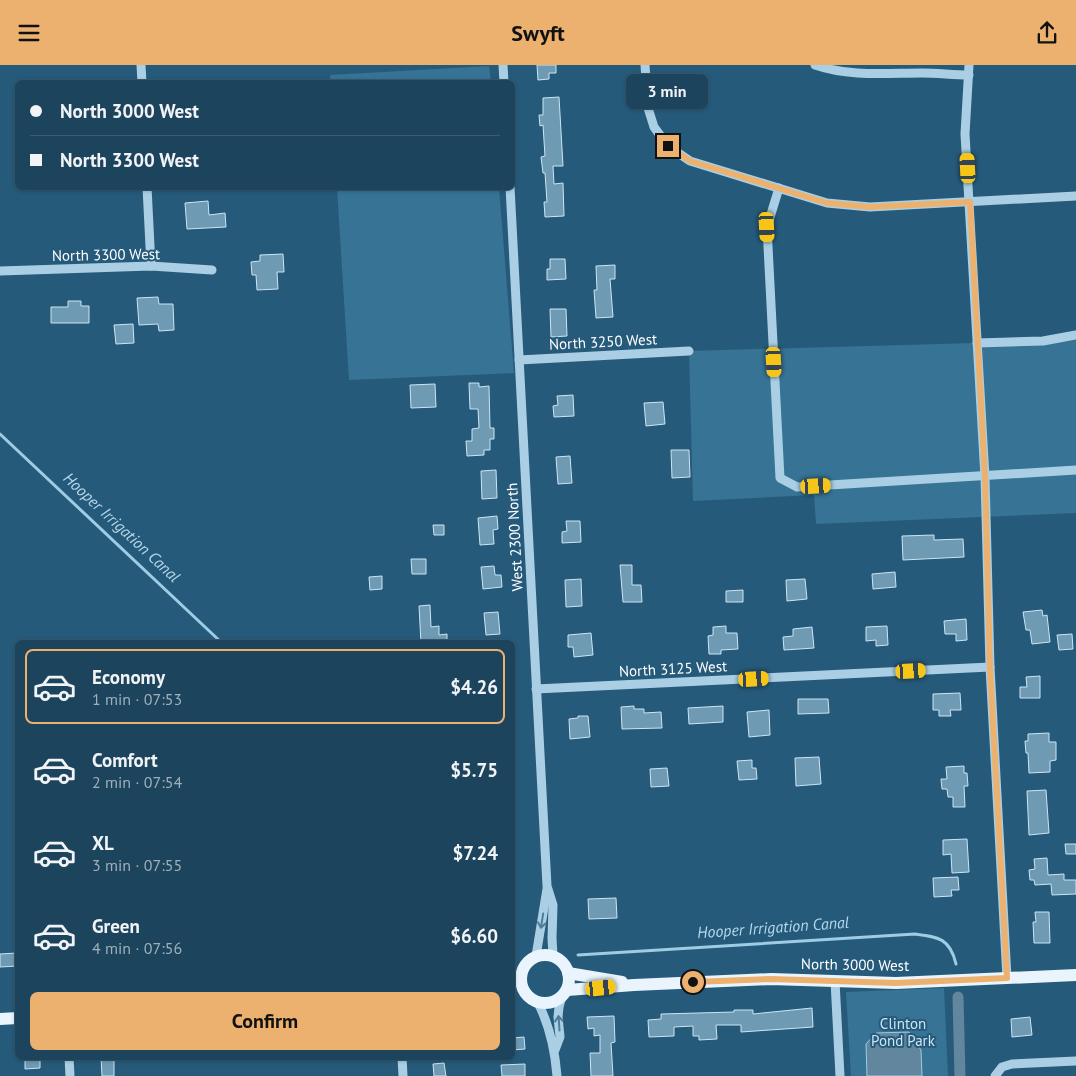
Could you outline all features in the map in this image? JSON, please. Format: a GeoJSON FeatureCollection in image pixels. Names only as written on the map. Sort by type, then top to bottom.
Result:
{"type":"FeatureCollection","features":[{"type":"Feature","properties":{"kind":"main road"},"geometry":{"type":"LineString","coordinates":[[536,956],[553,956],[560,960],[568,973],[569,979],[564,993],[549,1003],[538,1003],[518,993],[521,985],[517,972],[530,959],[536,956]]}},
{"type":"Feature","properties":{"kind":"main road","name":"North 3000 West"},"geometry":{"type":"LineString","coordinates":[[568,973],[634,985]]}},
{"type":"Feature","properties":{"kind":"main road","name":"North 3000 West"},"geometry":{"type":"LineString","coordinates":[[564,993],[634,985],[771,979],[896,983],[1076,975]]}},
{"type":"Feature","properties":{"kind":"main road"},"geometry":{"type":"LineString","coordinates":[[0,1019],[15,1018]]}},
{"type":"Feature","properties":{"kind":"street"},"geometry":{"type":"LineString","coordinates":[[141,65],[142,80]]}},
{"type":"Feature","properties":{"kind":"street"},"geometry":{"type":"LineString","coordinates":[[503,65],[504,80]]}},
{"type":"Feature","properties":{"kind":"street"},"geometry":{"type":"LineString","coordinates":[[645,65],[648,108],[654,127],[668,146],[690,161],[827,203],[870,207],[1076,196]]}},
{"type":"Feature","properties":{"kind":"street"},"geometry":{"type":"LineString","coordinates":[[815,65],[832,70],[885,75],[922,73],[969,75]]}},
{"type":"Feature","properties":{"kind":"street"},"geometry":{"type":"LineString","coordinates":[[970,65],[965,134],[985,477],[990,667],[1007,978]]}},
{"type":"Feature","properties":{"kind":"street"},"geometry":{"type":"LineString","coordinates":[[779,188],[767,227],[780,478],[797,487],[1076,471]]}},
{"type":"Feature","properties":{"kind":"street"},"geometry":{"type":"LineString","coordinates":[[147,190],[151,266]]}},
{"type":"Feature","properties":{"kind":"street","name":"West 2300 North"},"geometry":{"type":"LineString","coordinates":[[510,190],[536,689],[548,886],[553,905],[553,956]]}},
{"type":"Feature","properties":{"kind":"street","name":"North 3300 West"},"geometry":{"type":"LineString","coordinates":[[0,271],[151,266],[212,270]]}},
{"type":"Feature","properties":{"kind":"street"},"geometry":{"type":"LineString","coordinates":[[977,343],[1043,341],[1076,335]]}},
{"type":"Feature","properties":{"kind":"street","name":"North 3250 West"},"geometry":{"type":"LineString","coordinates":[[519,361],[689,351]]}},
{"type":"Feature","properties":{"kind":"street","name":"North 3125 West"},"geometry":{"type":"LineString","coordinates":[[536,689],[990,667]]}},
{"type":"Feature","properties":{"kind":"street","name":"West 2300 North"},"geometry":{"type":"LineString","coordinates":[[536,956],[548,886]]}},
{"type":"Feature","properties":{"kind":"street"},"geometry":{"type":"LineString","coordinates":[[835,981],[840,1076]]}},
{"type":"Feature","properties":{"kind":"street"},"geometry":{"type":"LineString","coordinates":[[555,1050],[560,1037],[558,1017],[564,993]]}},
{"type":"Feature","properties":{"kind":"street"},"geometry":{"type":"LineString","coordinates":[[538,1003],[546,1020],[555,1050],[557,1076]]}},
{"type":"Feature","properties":{"kind":"street"},"geometry":{"type":"LineString","coordinates":[[69,1060],[70,1076]]}},
{"type":"Feature","properties":{"kind":"street"},"geometry":{"type":"LineString","coordinates":[[402,1060],[402,1076]]}},
{"type":"Feature","properties":{"kind":"street"},"geometry":{"type":"LineString","coordinates":[[995,1076],[1002,1067],[1012,1064],[1076,1061]]}},
{"type":"Feature","properties":{"kind":"green space"},"geometry":{"type":"Polygon","coordinates":[[[489,66],[491,80],[331,80],[330,75],[489,66]]]}},
{"type":"Feature","properties":{"kind":"green space"},"geometry":{"type":"Polygon","coordinates":[[[337,190],[499,190],[514,373],[349,380],[337,190]]]}},
{"type":"Feature","properties":{"kind":"green space"},"geometry":{"type":"Polygon","coordinates":[[[1076,340],[1076,513],[816,524],[814,495],[693,501],[689,351],[1076,340]]]}},
{"type":"Feature","properties":{"kind":"green space","name":"Clinton Pond Park"},"geometry":{"type":"Polygon","coordinates":[[[944,988],[948,1076],[851,1076],[846,992],[944,988]]]}},
{"type":"Feature","properties":{"kind":"shaded area"},"geometry":{"type":"Polygon","coordinates":[[[909,1032],[921,1050],[922,1076],[867,1076],[866,1044],[876,1033],[909,1032]]]}},
{"type":"Feature","properties":{"kind":"building"},"geometry":{"type":"Polygon","coordinates":[[[537,65],[556,65],[556,73],[549,73],[549,79],[538,80],[537,65]]]}},
{"type":"Feature","properties":{"kind":"building"},"geometry":{"type":"Polygon","coordinates":[[[559,97],[563,166],[553,166],[554,184],[563,183],[564,216],[545,217],[544,202],[547,202],[545,173],[543,173],[541,157],[545,156],[543,125],[540,126],[539,115],[543,115],[543,98],[559,97]]]}},
{"type":"Feature","properties":{"kind":"building"},"geometry":{"type":"Polygon","coordinates":[[[208,201],[209,215],[225,213],[226,227],[187,229],[185,203],[208,201]]]}},
{"type":"Feature","properties":{"kind":"building"},"geometry":{"type":"Polygon","coordinates":[[[283,254],[284,272],[277,272],[278,289],[257,290],[256,275],[252,275],[251,262],[260,261],[260,255],[283,254]]]}},
{"type":"Feature","properties":{"kind":"building"},"geometry":{"type":"Polygon","coordinates":[[[550,259],[565,259],[566,279],[547,280],[547,269],[550,269],[550,259]]]}},
{"type":"Feature","properties":{"kind":"building"},"geometry":{"type":"Polygon","coordinates":[[[615,265],[615,279],[610,279],[613,317],[596,318],[594,290],[597,290],[596,266],[615,265]]]}},
{"type":"Feature","properties":{"kind":"building"},"geometry":{"type":"Polygon","coordinates":[[[158,297],[159,304],[173,304],[174,330],[159,331],[158,324],[139,325],[137,298],[158,297]]]}},
{"type":"Feature","properties":{"kind":"building"},"geometry":{"type":"Polygon","coordinates":[[[68,301],[81,301],[81,306],[89,306],[89,323],[51,323],[51,307],[68,307],[68,301]]]}},
{"type":"Feature","properties":{"kind":"building"},"geometry":{"type":"Polygon","coordinates":[[[550,309],[566,309],[567,336],[551,337],[550,309]]]}},
{"type":"Feature","properties":{"kind":"building"},"geometry":{"type":"Polygon","coordinates":[[[133,324],[134,343],[116,344],[114,325],[133,324]]]}},
{"type":"Feature","properties":{"kind":"building"},"geometry":{"type":"Polygon","coordinates":[[[469,383],[479,383],[479,387],[489,386],[490,428],[494,428],[494,439],[490,439],[490,450],[484,450],[484,455],[467,456],[466,441],[472,441],[472,429],[479,428],[478,409],[470,409],[469,383]]]}},
{"type":"Feature","properties":{"kind":"building"},"geometry":{"type":"Polygon","coordinates":[[[435,384],[436,407],[411,408],[410,385],[435,384]]]}},
{"type":"Feature","properties":{"kind":"building"},"geometry":{"type":"Polygon","coordinates":[[[573,395],[574,416],[554,417],[553,406],[558,405],[557,396],[573,395]]]}},
{"type":"Feature","properties":{"kind":"building"},"geometry":{"type":"Polygon","coordinates":[[[663,402],[665,424],[646,426],[644,403],[663,402]]]}},
{"type":"Feature","properties":{"kind":"building"},"geometry":{"type":"Polygon","coordinates":[[[671,450],[689,450],[690,477],[672,478],[671,450]]]}},
{"type":"Feature","properties":{"kind":"building"},"geometry":{"type":"Polygon","coordinates":[[[570,456],[572,483],[558,484],[556,457],[570,456]]]}},
{"type":"Feature","properties":{"kind":"building"},"geometry":{"type":"Polygon","coordinates":[[[496,470],[497,498],[482,499],[481,471],[496,470]]]}},
{"type":"Feature","properties":{"kind":"building"},"geometry":{"type":"Polygon","coordinates":[[[497,516],[498,529],[493,530],[494,544],[480,545],[478,518],[497,516]]]}},
{"type":"Feature","properties":{"kind":"building"},"geometry":{"type":"Polygon","coordinates":[[[566,521],[580,521],[581,542],[562,543],[562,532],[567,531],[566,521]]]}},
{"type":"Feature","properties":{"kind":"building"},"geometry":{"type":"Polygon","coordinates":[[[433,525],[444,525],[444,535],[434,535],[433,525]]]}},
{"type":"Feature","properties":{"kind":"building"},"geometry":{"type":"Polygon","coordinates":[[[934,535],[934,540],[963,539],[964,557],[903,560],[902,536],[934,535]]]}},
{"type":"Feature","properties":{"kind":"building"},"geometry":{"type":"Polygon","coordinates":[[[411,559],[426,559],[426,574],[412,574],[411,559]]]}},
{"type":"Feature","properties":{"kind":"building"},"geometry":{"type":"Polygon","coordinates":[[[620,565],[632,565],[632,585],[641,585],[642,602],[623,602],[620,565]]]}},
{"type":"Feature","properties":{"kind":"building"},"geometry":{"type":"Polygon","coordinates":[[[494,566],[495,575],[501,575],[502,587],[483,589],[481,567],[494,566]]]}},
{"type":"Feature","properties":{"kind":"building"},"geometry":{"type":"Polygon","coordinates":[[[895,572],[896,587],[873,589],[872,574],[895,572]]]}},
{"type":"Feature","properties":{"kind":"building"},"geometry":{"type":"Polygon","coordinates":[[[382,576],[382,589],[370,590],[369,577],[382,576]]]}},
{"type":"Feature","properties":{"kind":"building"},"geometry":{"type":"Polygon","coordinates":[[[581,579],[582,606],[566,607],[565,580],[581,579]]]}},
{"type":"Feature","properties":{"kind":"building"},"geometry":{"type":"Polygon","coordinates":[[[805,579],[807,599],[787,601],[786,580],[805,579]]]}},
{"type":"Feature","properties":{"kind":"building"},"geometry":{"type":"Polygon","coordinates":[[[743,590],[743,602],[726,602],[726,591],[743,590]]]}},
{"type":"Feature","properties":{"kind":"building"},"geometry":{"type":"Polygon","coordinates":[[[430,605],[431,627],[439,626],[439,635],[447,634],[447,640],[421,640],[419,606],[430,605]]]}},
{"type":"Feature","properties":{"kind":"building"},"geometry":{"type":"Polygon","coordinates":[[[1042,610],[1043,616],[1047,615],[1050,642],[1032,644],[1030,630],[1026,630],[1023,612],[1042,610]]]}},
{"type":"Feature","properties":{"kind":"building"},"geometry":{"type":"Polygon","coordinates":[[[498,612],[500,634],[486,635],[484,613],[498,612]]]}},
{"type":"Feature","properties":{"kind":"building"},"geometry":{"type":"Polygon","coordinates":[[[966,619],[967,640],[956,641],[956,634],[945,634],[944,621],[966,619]]]}},
{"type":"Feature","properties":{"kind":"building"},"geometry":{"type":"Polygon","coordinates":[[[726,626],[726,633],[737,633],[738,649],[721,650],[721,654],[709,654],[708,636],[713,635],[713,627],[726,626]]]}},
{"type":"Feature","properties":{"kind":"building"},"geometry":{"type":"Polygon","coordinates":[[[887,626],[888,645],[876,646],[876,640],[866,641],[866,627],[887,626]]]}},
{"type":"Feature","properties":{"kind":"building"},"geometry":{"type":"Polygon","coordinates":[[[812,627],[814,648],[784,650],[783,637],[793,636],[793,629],[812,627]]]}},
{"type":"Feature","properties":{"kind":"building"},"geometry":{"type":"Polygon","coordinates":[[[591,633],[593,655],[574,657],[573,647],[568,647],[568,635],[591,633]]]}},
{"type":"Feature","properties":{"kind":"building"},"geometry":{"type":"Polygon","coordinates":[[[1072,634],[1073,649],[1059,650],[1057,635],[1072,634]]]}},
{"type":"Feature","properties":{"kind":"building"},"geometry":{"type":"Polygon","coordinates":[[[1040,676],[1040,698],[1020,698],[1020,687],[1027,687],[1026,677],[1040,676]]]}},
{"type":"Feature","properties":{"kind":"building"},"geometry":{"type":"Polygon","coordinates":[[[960,693],[961,710],[950,710],[951,716],[939,716],[939,710],[933,710],[933,694],[960,693]]]}},
{"type":"Feature","properties":{"kind":"building"},"geometry":{"type":"Polygon","coordinates":[[[798,699],[828,699],[829,713],[798,714],[798,699]]]}},
{"type":"Feature","properties":{"kind":"building"},"geometry":{"type":"Polygon","coordinates":[[[634,706],[634,709],[644,709],[644,713],[661,712],[662,728],[622,729],[621,707],[634,706]]]}},
{"type":"Feature","properties":{"kind":"building"},"geometry":{"type":"Polygon","coordinates":[[[723,706],[723,722],[689,724],[688,708],[723,706]]]}},
{"type":"Feature","properties":{"kind":"building"},"geometry":{"type":"Polygon","coordinates":[[[769,710],[770,735],[749,737],[747,712],[769,710]]]}},
{"type":"Feature","properties":{"kind":"building"},"geometry":{"type":"Polygon","coordinates":[[[578,716],[588,716],[590,737],[570,739],[569,719],[578,718],[578,716]]]}},
{"type":"Feature","properties":{"kind":"building"},"geometry":{"type":"Polygon","coordinates":[[[1049,733],[1049,742],[1056,742],[1056,760],[1050,761],[1050,772],[1029,773],[1025,741],[1028,741],[1028,734],[1049,733]]]}},
{"type":"Feature","properties":{"kind":"building"},"geometry":{"type":"Polygon","coordinates":[[[819,757],[821,784],[796,786],[795,758],[819,757]]]}},
{"type":"Feature","properties":{"kind":"building"},"geometry":{"type":"Polygon","coordinates":[[[752,760],[752,768],[756,768],[757,779],[739,780],[737,761],[752,760]]]}},
{"type":"Feature","properties":{"kind":"building"},"geometry":{"type":"Polygon","coordinates":[[[964,766],[964,773],[967,773],[968,786],[964,786],[965,807],[953,807],[953,797],[948,797],[947,789],[942,789],[941,779],[947,779],[946,767],[964,766]]]}},
{"type":"Feature","properties":{"kind":"building"},"geometry":{"type":"Polygon","coordinates":[[[667,768],[669,786],[651,787],[650,769],[667,768]]]}},
{"type":"Feature","properties":{"kind":"building"},"geometry":{"type":"Polygon","coordinates":[[[1046,790],[1049,833],[1029,835],[1027,791],[1046,790]]]}},
{"type":"Feature","properties":{"kind":"building"},"geometry":{"type":"Polygon","coordinates":[[[967,839],[969,872],[952,873],[951,854],[943,855],[943,840],[967,839]]]}},
{"type":"Feature","properties":{"kind":"building"},"geometry":{"type":"Polygon","coordinates":[[[1065,844],[1076,844],[1076,854],[1066,854],[1065,844]]]}},
{"type":"Feature","properties":{"kind":"building"},"geometry":{"type":"Polygon","coordinates":[[[1047,858],[1048,875],[1064,874],[1064,880],[1076,880],[1076,894],[1052,895],[1051,884],[1035,885],[1034,880],[1030,880],[1029,870],[1035,869],[1034,859],[1047,858]]]}},
{"type":"Feature","properties":{"kind":"building"},"geometry":{"type":"Polygon","coordinates":[[[958,877],[959,890],[951,890],[952,896],[934,897],[933,878],[958,877]]]}},
{"type":"Feature","properties":{"kind":"building"},"geometry":{"type":"Polygon","coordinates":[[[616,898],[617,918],[589,919],[588,899],[616,898]]]}},
{"type":"Feature","properties":{"kind":"building"},"geometry":{"type":"Polygon","coordinates":[[[1035,912],[1049,912],[1050,943],[1034,943],[1033,922],[1036,922],[1035,912]]]}},
{"type":"Feature","properties":{"kind":"building"},"geometry":{"type":"Polygon","coordinates":[[[15,953],[15,966],[0,967],[0,954],[15,953]]]}},
{"type":"Feature","properties":{"kind":"building"},"geometry":{"type":"Polygon","coordinates":[[[812,1008],[813,1027],[741,1032],[741,1025],[716,1025],[717,1039],[699,1040],[699,1036],[693,1036],[693,1026],[674,1027],[674,1036],[649,1037],[648,1020],[661,1019],[661,1014],[753,1010],[753,1014],[812,1008]]]}},
{"type":"Feature","properties":{"kind":"building"},"geometry":{"type":"Polygon","coordinates":[[[614,1016],[615,1042],[611,1043],[613,1076],[591,1076],[590,1053],[600,1053],[600,1035],[594,1036],[594,1028],[588,1029],[587,1017],[614,1016]]]}},
{"type":"Feature","properties":{"kind":"building"},"geometry":{"type":"Polygon","coordinates":[[[1030,1017],[1032,1035],[1012,1037],[1011,1019],[1030,1017]]]}},
{"type":"Feature","properties":{"kind":"building"},"geometry":{"type":"Polygon","coordinates":[[[524,1037],[525,1049],[515,1050],[515,1038],[524,1037]]]}},
{"type":"Feature","properties":{"kind":"building"},"geometry":{"type":"Polygon","coordinates":[[[25,1060],[40,1060],[40,1068],[25,1069],[25,1060]]]}},
{"type":"Feature","properties":{"kind":"building"},"geometry":{"type":"Polygon","coordinates":[[[101,1060],[114,1060],[114,1076],[102,1076],[101,1060]]]}},
{"type":"Feature","properties":{"kind":"building"},"geometry":{"type":"Polygon","coordinates":[[[444,1063],[446,1076],[434,1076],[433,1064],[444,1063]]]}},
{"type":"Feature","properties":{"kind":"building"},"geometry":{"type":"Polygon","coordinates":[[[525,1064],[525,1076],[502,1076],[501,1065],[525,1064]]]}},
{"type":"Feature","properties":{"kind":"waterway","name":"Hooper Irrigation Canal"},"geometry":{"type":"LineString","coordinates":[[0,434],[219,640]]}},
{"type":"Feature","properties":{"kind":"waterway","name":"Hooper Irrigation Canal"},"geometry":{"type":"LineString","coordinates":[[578,955],[915,934],[942,940],[950,949],[956,964]]}},
{"type":"Feature","properties":{"kind":"waterway","name":"Hooper Irrigation Canal"},"geometry":{"type":"LineString","coordinates":[[958,997],[960,1076]]}},
{"type":"Feature","properties":{"kind":"route"},"geometry":{"type":"LineString","coordinates":[[668,146],[690,161],[827,203],[870,207],[970,202],[985,477],[990,667],[1007,978],[896,983],[771,979],[693,982]]}}]}
